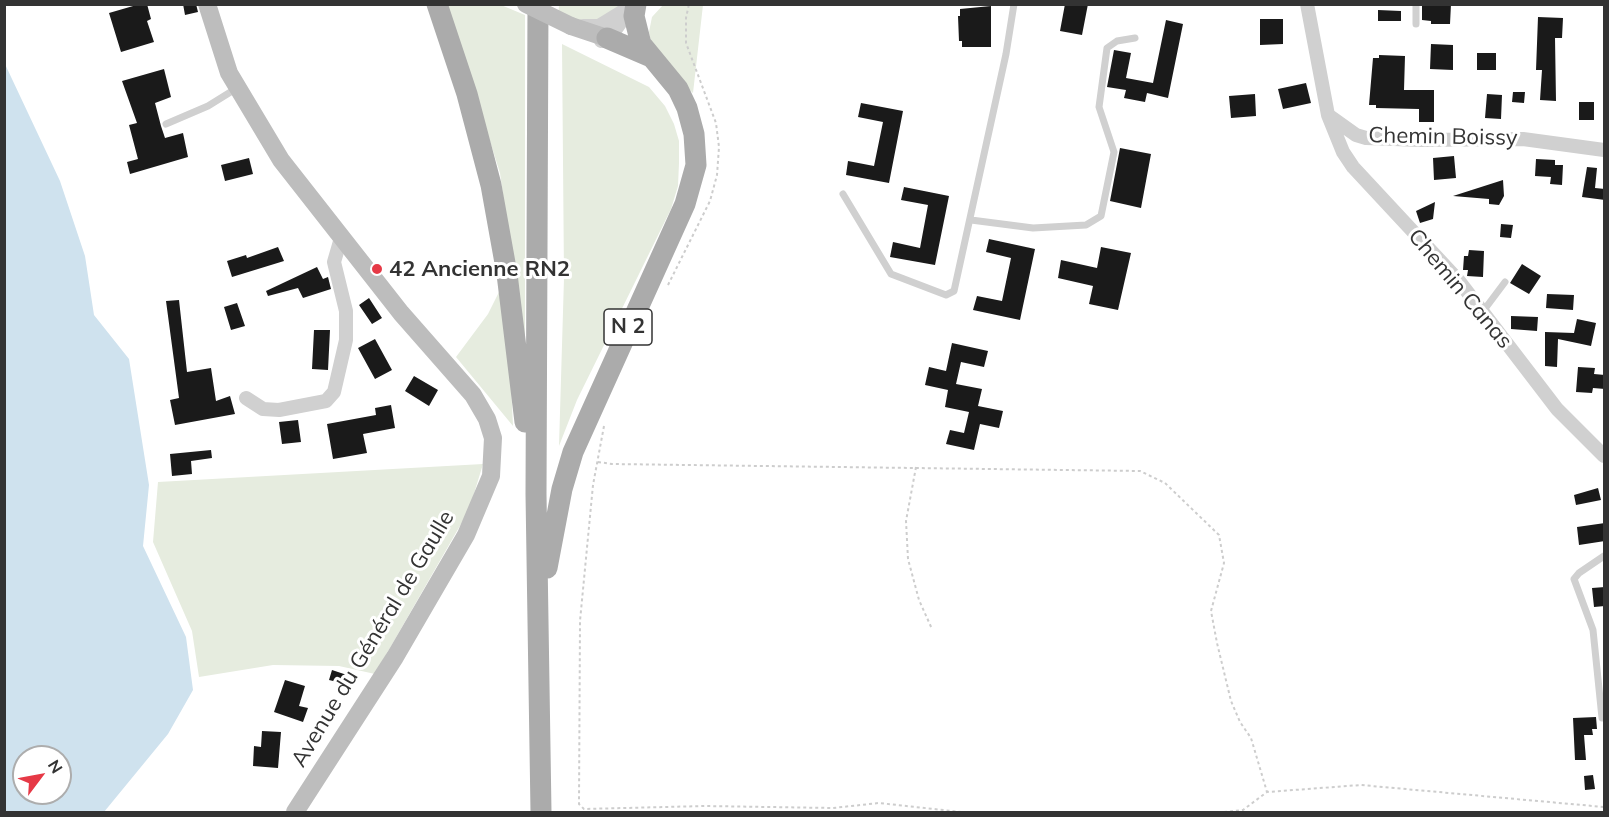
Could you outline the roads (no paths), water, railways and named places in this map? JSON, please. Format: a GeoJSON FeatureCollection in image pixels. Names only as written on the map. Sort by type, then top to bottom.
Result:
{"type":"FeatureCollection","features":[{"type":"Feature","properties":{"kind":"main road","name":"Avenue du Général de Gaulle"},"geometry":{"type":"LineString","coordinates":[[207,4],[216,39],[237,88],[281,159],[400,313],[473,395],[487,419],[493,438],[493,459],[486,494],[466,535],[395,657],[295,813]]}},
{"type":"Feature","properties":{"kind":"main road","name":"N 2"},"geometry":{"type":"LineString","coordinates":[[526,4],[572,26],[649,56],[666,72],[687,108],[694,134],[696,165],[686,204],[573,452],[560,498],[539,610]]}},
{"type":"Feature","properties":{"kind":"main road","name":"N 2"},"geometry":{"type":"LineString","coordinates":[[538,4],[536,494],[541,813]]}},
{"type":"Feature","properties":{"kind":"main road"},"geometry":{"type":"LineString","coordinates":[[634,4],[636,28],[641,44],[649,56]]}},
{"type":"Feature","properties":{"kind":"main road","name":"N 2"},"geometry":{"type":"LineString","coordinates":[[437,5],[467,94],[491,184],[507,274],[536,494]]}},
{"type":"Feature","properties":{"kind":"street"},"geometry":{"type":"LineString","coordinates":[[572,26],[599,26],[634,4]]}},
{"type":"Feature","properties":{"kind":"street"},"geometry":{"type":"LineString","coordinates":[[607,38],[634,4]]}},
{"type":"Feature","properties":{"kind":"street"},"geometry":{"type":"LineString","coordinates":[[1307,4],[1328,115]]}},
{"type":"Feature","properties":{"kind":"street","name":"Chemin Boissy"},"geometry":{"type":"LineString","coordinates":[[1328,115],[1348,130],[1366,138],[1524,139],[1605,150]]}},
{"type":"Feature","properties":{"kind":"street","name":"Chemin Canas"},"geometry":{"type":"LineString","coordinates":[[1328,115],[1343,152],[1353,167],[1484,310],[1557,409],[1605,456]]}},
{"type":"Feature","properties":{"kind":"street"},"geometry":{"type":"LineString","coordinates":[[246,398],[263,409],[279,410],[326,401],[334,392],[346,340],[346,311],[334,262],[341,238]]}},
{"type":"Feature","properties":{"kind":"lane"},"geometry":{"type":"LineString","coordinates":[[843,194],[891,274],[946,295],[956,288],[1006,54],[1014,4]]}},
{"type":"Feature","properties":{"kind":"lane"},"geometry":{"type":"LineString","coordinates":[[1416,4],[1416,24]]}},
{"type":"Feature","properties":{"kind":"lane"},"geometry":{"type":"LineString","coordinates":[[971,220],[1033,228],[1086,225],[1101,216],[1113,152],[1099,107],[1107,48],[1117,40],[1135,38]]}},
{"type":"Feature","properties":{"kind":"lane"},"geometry":{"type":"LineString","coordinates":[[166,124],[208,105],[237,88]]}},
{"type":"Feature","properties":{"kind":"lane"},"geometry":{"type":"LineString","coordinates":[[1484,310],[1505,282]]}},
{"type":"Feature","properties":{"kind":"lane"},"geometry":{"type":"LineString","coordinates":[[1602,718],[1593,630],[1574,579],[1579,573],[1605,556]]}},
{"type":"Feature","properties":{"kind":"water"},"geometry":{"type":"Polygon","coordinates":[[[4,62],[60,181],[85,256],[94,315],[129,359],[149,485],[143,546],[186,637],[193,690],[168,734],[104,812],[5,812],[4,62]]]}},
{"type":"Feature","properties":{"kind":"place","name":"42 Ancienne RN2"},"geometry":{"type":"Point","coordinates":[377,269]}}]}
